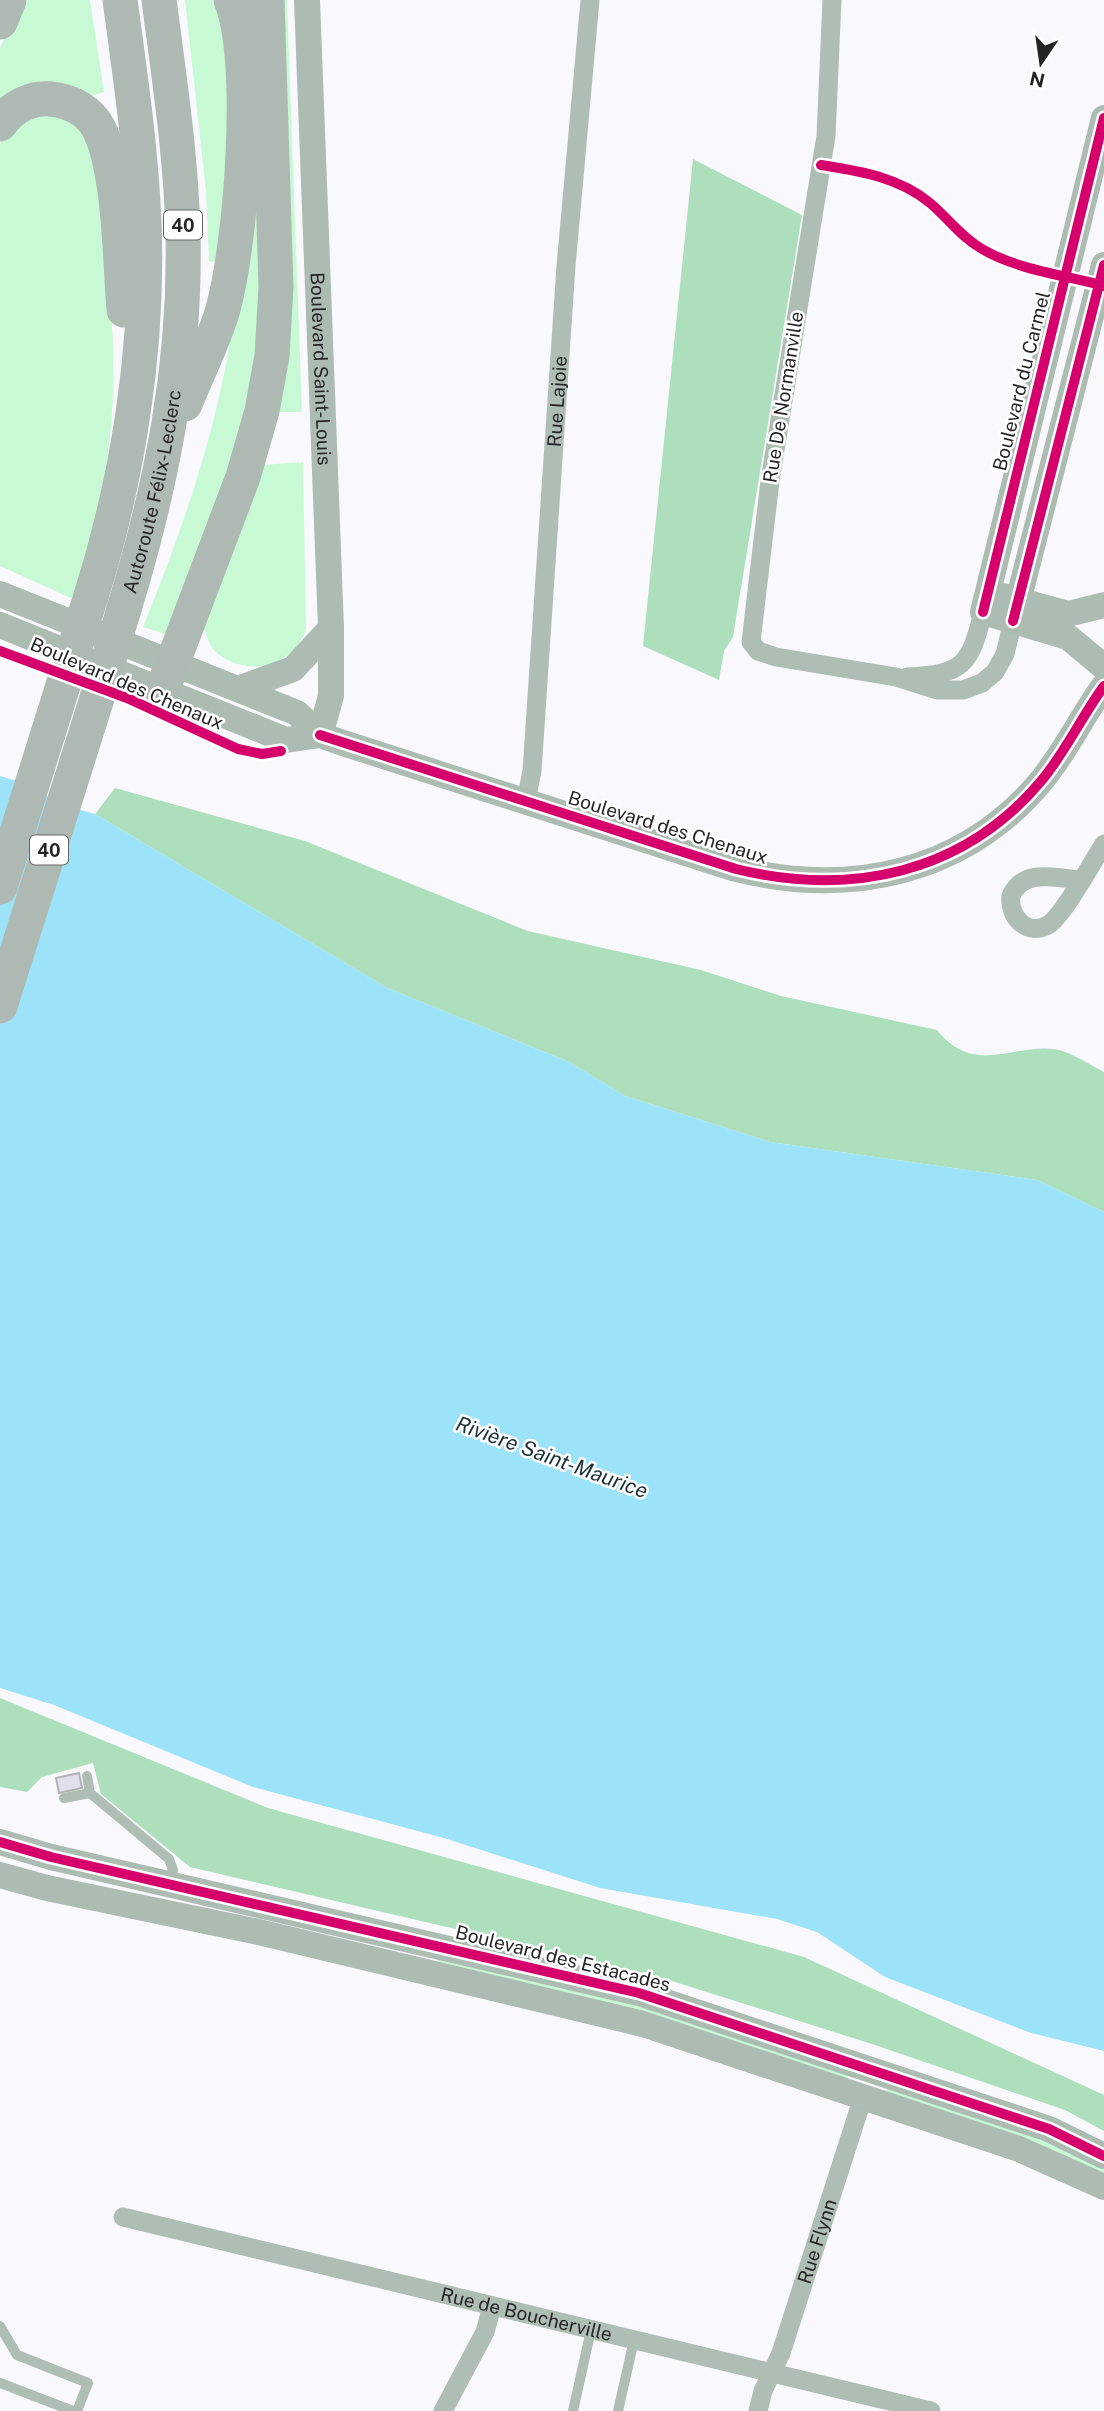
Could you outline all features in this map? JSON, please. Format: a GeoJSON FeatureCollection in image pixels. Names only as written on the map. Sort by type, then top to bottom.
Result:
{"type":"FeatureCollection","features":[{"type":"Feature","properties":{"kind":"highway"},"geometry":{"type":"LineString","coordinates":[[0,22],[9,0]]}},
{"type":"Feature","properties":{"kind":"highway","name":"Autoroute Félix-Leclerc"},"geometry":{"type":"LineString","coordinates":[[0,887],[117,504],[133,404],[142,303],[144,226],[140,162],[120,0]]}},
{"type":"Feature","properties":{"kind":"highway","name":"Autoroute Félix-Leclerc"},"geometry":{"type":"LineString","coordinates":[[0,1006],[149,527],[167,450],[179,348],[183,235],[179,167],[159,0]]}},
{"type":"Feature","properties":{"kind":"highway"},"geometry":{"type":"LineString","coordinates":[[167,450],[223,309],[232,251],[240,168],[243,82],[240,29],[231,0]]}},
{"type":"Feature","properties":{"kind":"highway"},"geometry":{"type":"LineString","coordinates":[[168,676],[243,477],[262,411],[272,356],[276,287],[267,0]]}},
{"type":"Feature","properties":{"kind":"highway"},"geometry":{"type":"LineString","coordinates":[[0,124],[23,104],[48,99],[83,110],[99,129],[112,183],[133,404]]}},
{"type":"Feature","properties":{"kind":"street","name":"Boulevard Saint-Louis"},"geometry":{"type":"LineString","coordinates":[[307,0],[331,628],[331,696],[320,735]]}},
{"type":"Feature","properties":{"kind":"street","name":"Rue Lajoie"},"geometry":{"type":"LineString","coordinates":[[526,802],[533,771],[566,266],[590,0]]}},
{"type":"Feature","properties":{"kind":"street","name":"Rue De Normanville"},"geometry":{"type":"LineString","coordinates":[[832,0],[826,136],[770,481],[750,635],[754,648],[765,654],[896,677],[937,690],[971,688],[989,678],[1000,663],[1016,610]]}},
{"type":"Feature","properties":{"kind":"street","name":"Boulevard du Carmel"},"geometry":{"type":"LineString","coordinates":[[958,667],[969,658],[974,649],[1104,118]]}},
{"type":"Feature","properties":{"kind":"street"},"geometry":{"type":"LineString","coordinates":[[1016,610],[1104,265]]}},
{"type":"Feature","properties":{"kind":"street","name":"Boulevard des Chenaux"},"geometry":{"type":"LineString","coordinates":[[0,594],[168,676],[289,741],[320,735]]}},
{"type":"Feature","properties":{"kind":"street"},"geometry":{"type":"LineString","coordinates":[[985,602],[1016,610],[1068,614],[1104,605]]}},
{"type":"Feature","properties":{"kind":"street"},"geometry":{"type":"LineString","coordinates":[[1016,610],[1068,637],[1104,667]]}},
{"type":"Feature","properties":{"kind":"street","name":"Boulevard des Chenaux"},"geometry":{"type":"LineString","coordinates":[[0,625],[168,676],[238,689],[297,713],[320,735],[526,802],[771,878],[826,882],[881,876],[926,863],[956,850],[1004,818],[1046,776],[1104,686]]}},
{"type":"Feature","properties":{"kind":"street"},"geometry":{"type":"LineString","coordinates":[[238,689],[293,669],[331,628]]}},
{"type":"Feature","properties":{"kind":"street","name":"Rue De Normanville"},"geometry":{"type":"LineString","coordinates":[[896,677],[936,675],[958,667]]}},
{"type":"Feature","properties":{"kind":"street"},"geometry":{"type":"LineString","coordinates":[[1081,880],[1104,844]]}},
{"type":"Feature","properties":{"kind":"street"},"geometry":{"type":"LineString","coordinates":[[1,1879],[7,1844]]}},
{"type":"Feature","properties":{"kind":"street","name":"Boulevard des Estacades"},"geometry":{"type":"LineString","coordinates":[[7,1844],[170,1883],[643,2024],[1040,2156],[1104,2187]]}},
{"type":"Feature","properties":{"kind":"street","name":"Boulevard des Estacades"},"geometry":{"type":"LineString","coordinates":[[1,1879],[254,1931],[639,1993],[1049,2129],[1104,2156]]}},
{"type":"Feature","properties":{"kind":"street","name":"Rue Flynn"},"geometry":{"type":"LineString","coordinates":[[758,2411],[781,2353],[872,2069]]}},
{"type":"Feature","properties":{"kind":"street","name":"Rue de Boucherville"},"geometry":{"type":"LineString","coordinates":[[123,2217],[931,2411]]}},
{"type":"Feature","properties":{"kind":"street"},"geometry":{"type":"LineString","coordinates":[[443,2411],[485,2332],[492,2306]]}},
{"type":"Feature","properties":{"kind":"lane"},"geometry":{"type":"LineString","coordinates":[[87,1776],[90,1793],[169,1859],[173,1870],[170,1883]]}},
{"type":"Feature","properties":{"kind":"lane"},"geometry":{"type":"LineString","coordinates":[[64,1798],[90,1793]]}},
{"type":"Feature","properties":{"kind":"lane"},"geometry":{"type":"LineString","coordinates":[[0,2326],[17,2354],[88,2384],[75,2411],[0,2383]]}},
{"type":"Feature","properties":{"kind":"lane"},"geometry":{"type":"LineString","coordinates":[[573,2411],[591,2329]]}},
{"type":"Feature","properties":{"kind":"lane"},"geometry":{"type":"LineString","coordinates":[[618,2411],[634,2340]]}},
{"type":"Feature","properties":{"kind":"green space"},"geometry":{"type":"Polygon","coordinates":[[[21,0],[90,0],[104,92],[88,97],[0,103],[0,48],[21,0]]]}},
{"type":"Feature","properties":{"kind":"green space"},"geometry":{"type":"Polygon","coordinates":[[[185,0],[221,0],[230,134],[216,261],[209,262],[206,191],[185,0]]]}},
{"type":"Feature","properties":{"kind":"green space"},"geometry":{"type":"Polygon","coordinates":[[[281,0],[287,0],[302,412],[276,412],[281,0]]]}},
{"type":"Feature","properties":{"kind":"green space"},"geometry":{"type":"Polygon","coordinates":[[[50,108],[92,137],[112,329],[109,444],[94,522],[73,599],[0,566],[0,145],[4,134],[50,108]]]}},
{"type":"Feature","properties":{"kind":"green space"},"geometry":{"type":"Polygon","coordinates":[[[693,159],[802,215],[733,637],[724,651],[719,680],[643,646],[693,159]]]}},
{"type":"Feature","properties":{"kind":"green space"},"geometry":{"type":"Polygon","coordinates":[[[252,176],[267,251],[250,418],[165,634],[143,627],[183,520],[213,421],[234,317],[252,176]]]}},
{"type":"Feature","properties":{"kind":"green space"},"geometry":{"type":"Polygon","coordinates":[[[303,462],[306,630],[291,653],[268,665],[242,665],[229,661],[214,650],[202,626],[262,465],[303,462]]]}},
{"type":"Feature","properties":{"kind":"green space"},"geometry":{"type":"Polygon","coordinates":[[[115,788],[305,841],[528,931],[701,970],[781,996],[937,1030],[951,1044],[965,1052],[994,1055],[1054,1049],[1067,1052],[1104,1072],[1104,1212],[1037,1180],[770,1142],[625,1096],[569,1062],[387,988],[95,814],[115,788]]]}},
{"type":"Feature","properties":{"kind":"green space"},"geometry":{"type":"Polygon","coordinates":[[[0,1698],[268,1808],[804,1957],[1104,2095],[1104,2131],[1065,2110],[872,2044],[656,1976],[190,1867],[101,1794],[93,1763],[42,1777],[27,1792],[0,1787],[0,1698]]]}},
{"type":"Feature","properties":{"kind":"green space"},"geometry":{"type":"Polygon","coordinates":[[[440,1954],[648,2004],[850,2071],[846,2082],[437,1966],[440,1954]]]}},
{"type":"Feature","properties":{"kind":"green space"},"geometry":{"type":"Polygon","coordinates":[[[889,2084],[990,2118],[1104,2165],[1104,2179],[885,2095],[889,2084]]]}},
{"type":"Feature","properties":{"kind":"water","name":"Rivière Saint-Maurice"},"geometry":{"type":"Polygon","coordinates":[[[0,776],[17,781],[66,806],[95,814],[387,988],[569,1062],[625,1096],[770,1142],[1037,1180],[1104,1212],[1104,2051],[1031,2033],[885,1977],[817,1932],[777,1919],[600,1888],[444,1838],[253,1787],[54,1705],[0,1688],[0,776]]]}},
{"type":"Feature","properties":{"kind":"building"},"geometry":{"type":"Polygon","coordinates":[[[79,1773],[82,1788],[59,1793],[56,1778],[79,1773]]]}},
{"type":"Feature","properties":{"kind":"cycle path"},"geometry":{"type":"LineString","coordinates":[[983,612],[1104,118]]}},
{"type":"Feature","properties":{"kind":"cycle path"},"geometry":{"type":"LineString","coordinates":[[821,165],[864,173],[905,187],[930,203],[974,244],[996,256],[1026,267],[1104,286]]}},
{"type":"Feature","properties":{"kind":"cycle path"},"geometry":{"type":"LineString","coordinates":[[1013,621],[1104,265]]}},
{"type":"Feature","properties":{"kind":"cycle path"},"geometry":{"type":"LineString","coordinates":[[0,651],[127,698],[238,749],[262,754],[281,751]]}},
{"type":"Feature","properties":{"kind":"cycle path"},"geometry":{"type":"LineString","coordinates":[[320,735],[736,869],[779,877],[821,880],[862,878],[903,870],[941,857],[977,838],[1011,812],[1051,769],[1104,686]]}},
{"type":"Feature","properties":{"kind":"cycle path"},"geometry":{"type":"LineString","coordinates":[[0,1842],[51,1857],[639,1993],[1049,2129],[1104,2156]]}}]}
